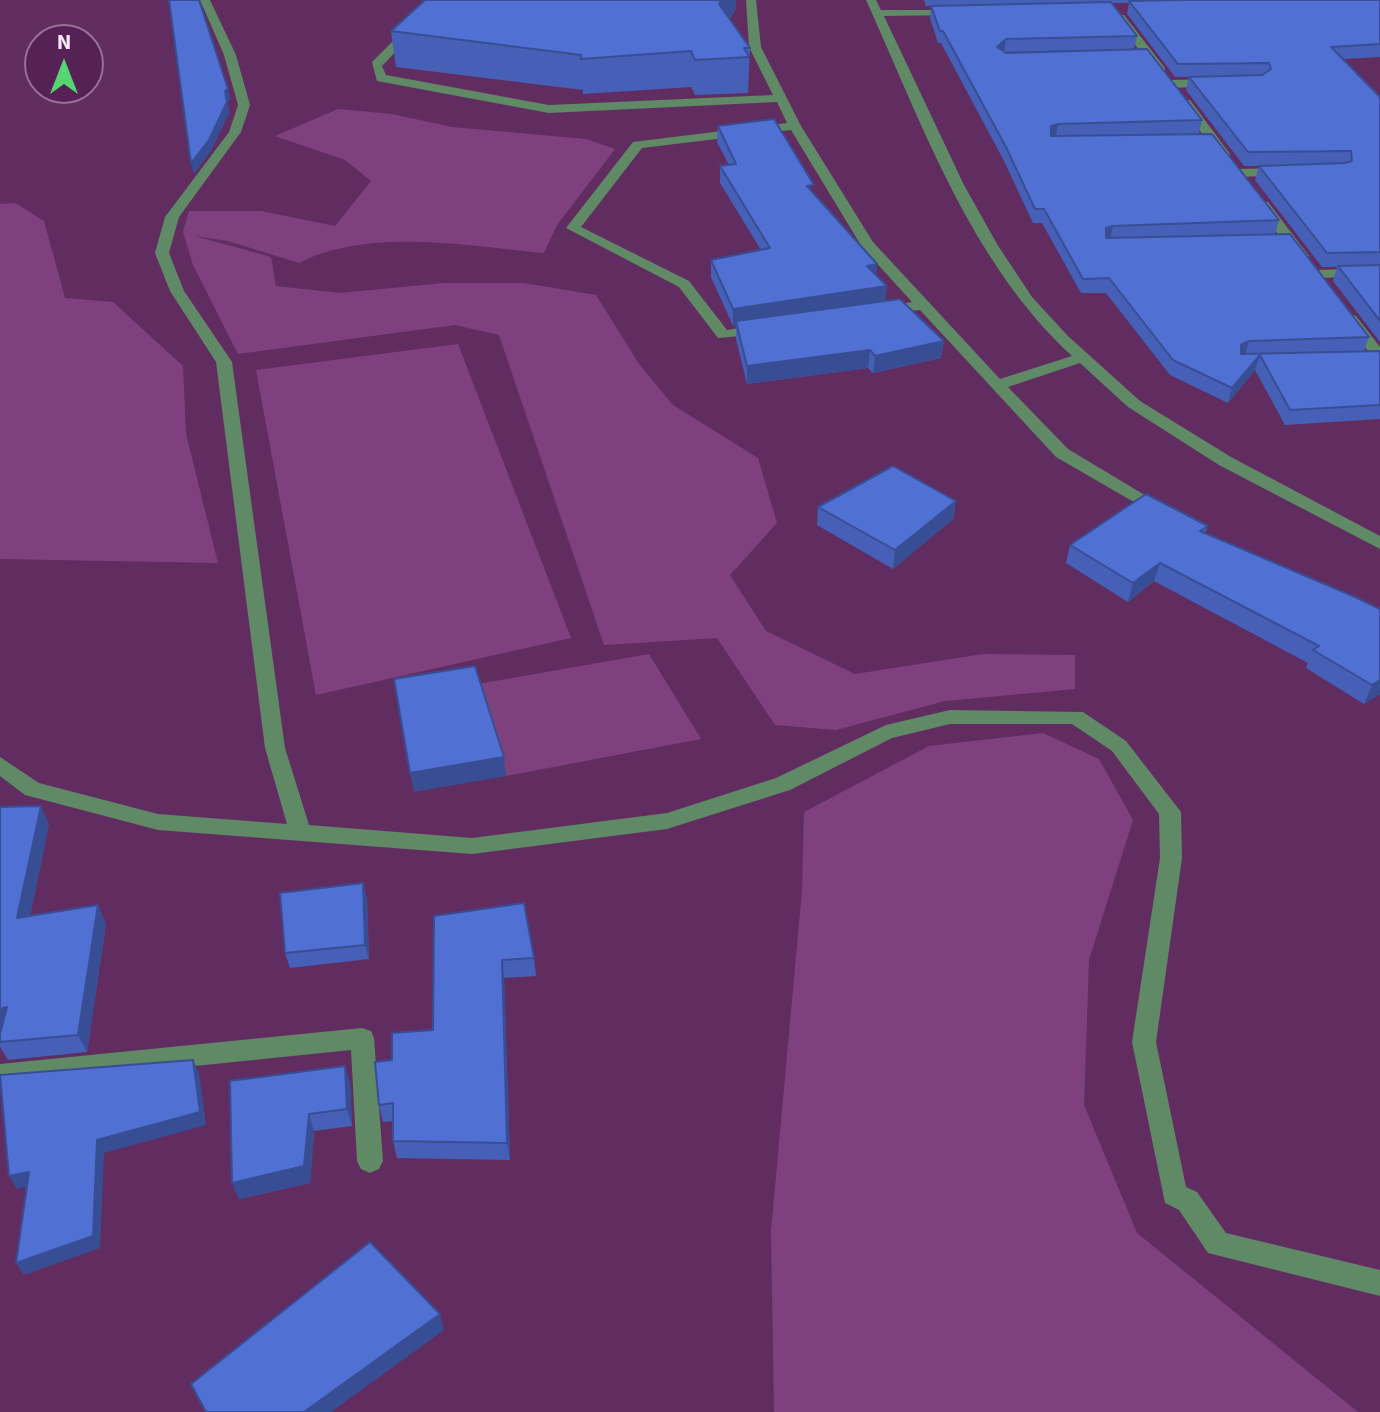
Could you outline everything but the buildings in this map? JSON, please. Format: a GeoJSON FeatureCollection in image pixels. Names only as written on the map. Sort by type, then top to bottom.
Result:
{"type":"FeatureCollection","features":[{"type":"Feature","properties":{"kind":"street"},"geometry":{"type":"LineString","coordinates":[[205,0],[230,55],[244,105],[235,132],[172,217],[162,253],[177,291],[224,362],[275,748],[301,833]]}},
{"type":"Feature","properties":{"kind":"street"},"geometry":{"type":"LineString","coordinates":[[440,0],[376,65],[381,78],[549,109],[781,98]]}},
{"type":"Feature","properties":{"kind":"street"},"geometry":{"type":"LineString","coordinates":[[751,0],[755,47],[795,126],[867,244],[1062,453],[1186,524]]}},
{"type":"Feature","properties":{"kind":"street"},"geometry":{"type":"LineString","coordinates":[[973,11],[876,7],[957,185],[990,244],[1027,300],[1134,404],[1225,461],[1380,543]]}},
{"type":"Feature","properties":{"kind":"street"},"geometry":{"type":"LineString","coordinates":[[1127,7],[1113,8],[1142,55],[1171,84],[1214,140],[1284,241],[1321,280],[1380,272]]}},
{"type":"Feature","properties":{"kind":"street"},"geometry":{"type":"LineString","coordinates":[[1171,84],[1230,82]]}},
{"type":"Feature","properties":{"kind":"street"},"geometry":{"type":"LineString","coordinates":[[785,326],[723,335],[684,284],[573,228],[638,145],[795,126]]}},
{"type":"Feature","properties":{"kind":"street"},"geometry":{"type":"LineString","coordinates":[[1198,141],[1214,140]]}},
{"type":"Feature","properties":{"kind":"street"},"geometry":{"type":"LineString","coordinates":[[1248,185],[1297,172]]}},
{"type":"Feature","properties":{"kind":"street"},"geometry":{"type":"LineString","coordinates":[[862,314],[923,305]]}},
{"type":"Feature","properties":{"kind":"street"},"geometry":{"type":"LineString","coordinates":[[1343,310],[1375,358]]}},
{"type":"Feature","properties":{"kind":"street"},"geometry":{"type":"LineString","coordinates":[[997,385],[1084,357]]}},
{"type":"Feature","properties":{"kind":"street"},"geometry":{"type":"LineString","coordinates":[[0,765],[32,789],[158,822],[472,846],[667,821],[783,784],[886,732],[950,717],[1076,717],[1119,746],[1170,812],[1171,858],[1144,1042],[1174,1194],[1188,1201],[1218,1244],[1380,1283]]}},
{"type":"Feature","properties":{"kind":"street"},"geometry":{"type":"LineString","coordinates":[[0,1075],[362,1038],[370,1161]]}},
{"type":"Feature","properties":{"kind":"shaded area"},"geometry":{"type":"Polygon","coordinates":[[[338,109],[392,114],[452,127],[586,139],[615,149],[557,225],[544,253],[452,244],[387,242],[326,252],[299,263],[228,241],[195,236],[271,257],[276,286],[340,293],[444,283],[524,283],[596,295],[639,364],[673,405],[758,458],[777,523],[730,575],[766,631],[855,674],[983,654],[1075,655],[1075,689],[945,701],[836,730],[775,725],[717,638],[604,645],[499,335],[455,325],[238,354],[193,265],[183,232],[189,211],[261,211],[335,226],[371,181],[345,160],[275,136],[338,109]]]}},
{"type":"Feature","properties":{"kind":"shaded area"},"geometry":{"type":"Polygon","coordinates":[[[15,203],[44,221],[65,298],[113,302],[183,366],[186,434],[218,563],[0,559],[0,204],[15,203]]]}},
{"type":"Feature","properties":{"kind":"shaded area"},"geometry":{"type":"Polygon","coordinates":[[[458,344],[571,638],[316,695],[256,370],[458,344]]]}},
{"type":"Feature","properties":{"kind":"shaded area"},"geometry":{"type":"Polygon","coordinates":[[[649,654],[701,739],[506,776],[478,684],[649,654]]]}},
{"type":"Feature","properties":{"kind":"shaded area"},"geometry":{"type":"Polygon","coordinates":[[[1043,733],[1099,759],[1133,820],[1089,960],[1084,1105],[1137,1233],[1358,1412],[774,1412],[771,1231],[802,891],[804,812],[929,746],[1043,733]]]}}]}
